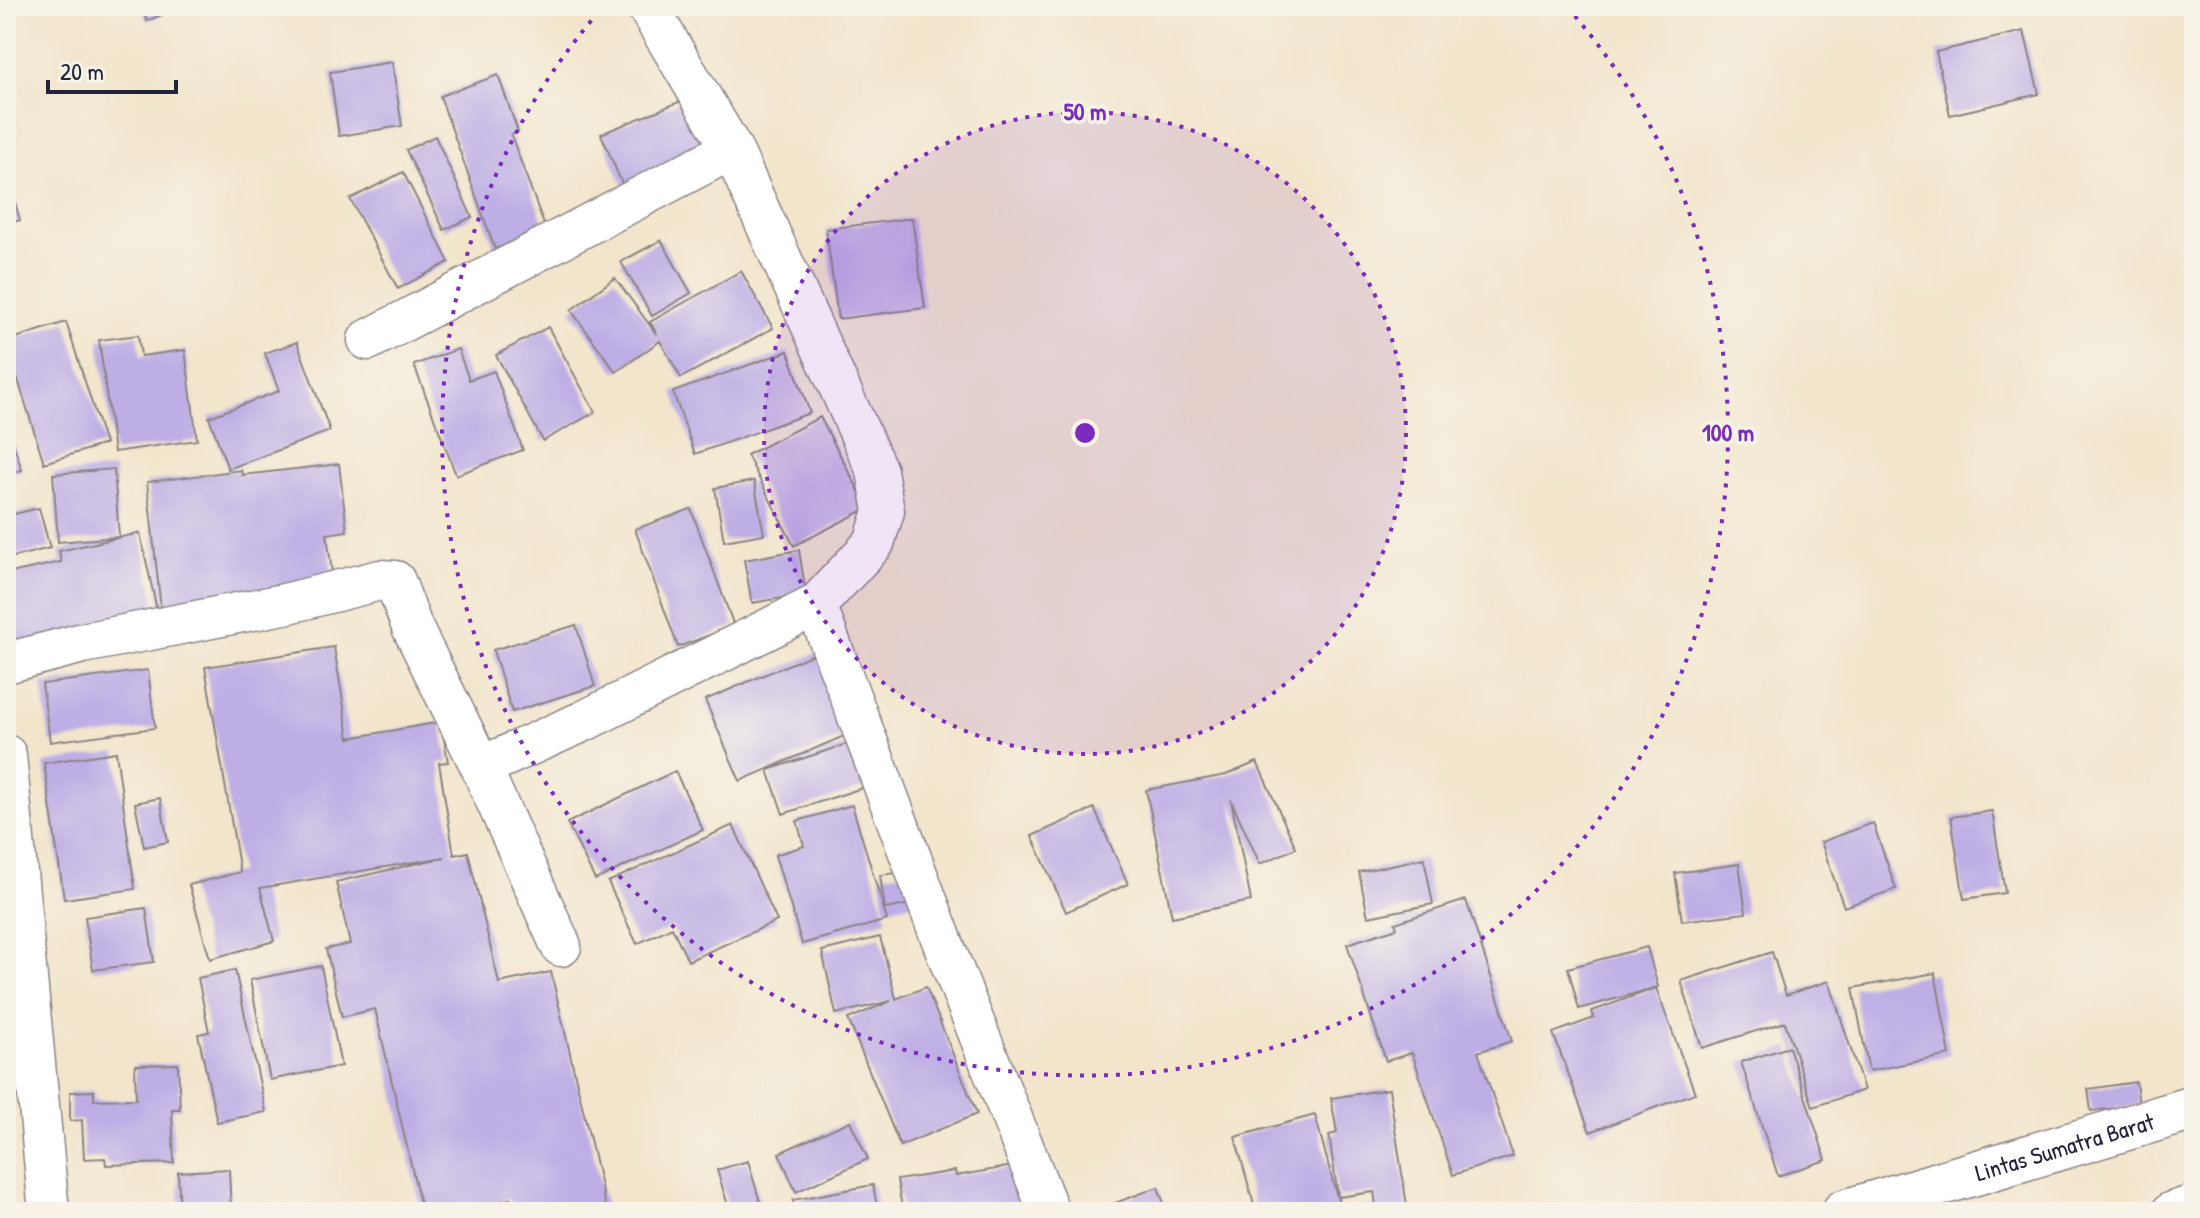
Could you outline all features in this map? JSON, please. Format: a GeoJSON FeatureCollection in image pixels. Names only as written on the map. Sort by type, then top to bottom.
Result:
{"type":"FeatureCollection","features":[{"type":"Feature","properties":{"kind":"highway","name":"Lintas Sumatra Barat"},"geometry":{"type":"LineString","coordinates":[[1844,1212],[2194,1108]]}},
{"type":"Feature","properties":{"kind":"street"},"geometry":{"type":"LineString","coordinates":[[481,767],[584,721],[816,605],[874,543],[884,511],[877,471],[732,149],[647,6]]}},
{"type":"Feature","properties":{"kind":"street"},"geometry":{"type":"LineString","coordinates":[[368,340],[732,149]]}},
{"type":"Feature","properties":{"kind":"street"},"geometry":{"type":"LineString","coordinates":[[6,663],[83,643],[289,603],[380,580],[395,581],[412,627],[481,767],[561,946]]}},
{"type":"Feature","properties":{"kind":"street"},"geometry":{"type":"LineString","coordinates":[[816,605],[946,951],[1049,1212]]}},
{"type":"Feature","properties":{"kind":"street"},"geometry":{"type":"LineString","coordinates":[[6,755],[49,1212]]}},
{"type":"Feature","properties":{"kind":"street"},"geometry":{"type":"LineString","coordinates":[[2172,1212],[2194,1205]]}},
{"type":"Feature","properties":{"kind":"building"},"geometry":{"type":"Polygon","coordinates":[[[141,6],[183,6],[147,21],[141,6]]]}},
{"type":"Feature","properties":{"kind":"building"},"geometry":{"type":"Polygon","coordinates":[[[2024,31],[2039,94],[1950,115],[1936,52],[2024,31]]]}},
{"type":"Feature","properties":{"kind":"building"},"geometry":{"type":"Polygon","coordinates":[[[392,62],[402,126],[339,136],[330,72],[392,62]]]}},
{"type":"Feature","properties":{"kind":"building"},"geometry":{"type":"Polygon","coordinates":[[[498,75],[518,132],[511,135],[546,230],[495,249],[440,96],[498,75]]]}},
{"type":"Feature","properties":{"kind":"building"},"geometry":{"type":"Polygon","coordinates":[[[686,99],[709,155],[625,191],[601,134],[686,99]]]}},
{"type":"Feature","properties":{"kind":"building"},"geometry":{"type":"Polygon","coordinates":[[[435,136],[472,217],[444,230],[406,150],[435,136]]]}},
{"type":"Feature","properties":{"kind":"building"},"geometry":{"type":"Polygon","coordinates":[[[403,172],[449,262],[398,289],[350,199],[403,172]]]}},
{"type":"Feature","properties":{"kind":"building"},"geometry":{"type":"Polygon","coordinates":[[[11,189],[20,220],[6,224],[6,191],[11,189]]]}},
{"type":"Feature","properties":{"kind":"building"},"geometry":{"type":"Polygon","coordinates":[[[912,218],[925,308],[838,319],[826,229],[912,218]]]}},
{"type":"Feature","properties":{"kind":"building"},"geometry":{"type":"Polygon","coordinates":[[[661,240],[691,293],[652,316],[621,262],[661,240]]]}},
{"type":"Feature","properties":{"kind":"building"},"geometry":{"type":"Polygon","coordinates":[[[741,271],[773,328],[681,378],[660,341],[616,372],[571,310],[615,278],[657,335],[650,322],[741,271]]]}},
{"type":"Feature","properties":{"kind":"building"},"geometry":{"type":"Polygon","coordinates":[[[66,322],[105,444],[44,463],[6,341],[66,322]]]}},
{"type":"Feature","properties":{"kind":"building"},"geometry":{"type":"Polygon","coordinates":[[[548,327],[595,412],[543,441],[496,355],[548,327]]]}},
{"type":"Feature","properties":{"kind":"building"},"geometry":{"type":"Polygon","coordinates":[[[138,335],[141,356],[185,350],[197,440],[114,452],[99,340],[138,335]]]}},
{"type":"Feature","properties":{"kind":"building"},"geometry":{"type":"Polygon","coordinates":[[[297,342],[330,431],[228,469],[209,417],[279,391],[265,353],[297,342]]]}},
{"type":"Feature","properties":{"kind":"building"},"geometry":{"type":"Polygon","coordinates":[[[458,349],[469,380],[494,371],[523,450],[456,475],[414,365],[458,349]]]}},
{"type":"Feature","properties":{"kind":"building"},"geometry":{"type":"Polygon","coordinates":[[[788,351],[810,413],[695,454],[673,392],[788,351]]]}},
{"type":"Feature","properties":{"kind":"building"},"geometry":{"type":"Polygon","coordinates":[[[820,417],[868,508],[794,546],[747,455],[820,417]]]}},
{"type":"Feature","properties":{"kind":"building"},"geometry":{"type":"Polygon","coordinates":[[[6,421],[22,470],[6,475],[6,421]]]}},
{"type":"Feature","properties":{"kind":"building"},"geometry":{"type":"Polygon","coordinates":[[[339,464],[347,531],[327,534],[334,588],[161,609],[147,482],[241,470],[242,475],[339,464]]]}},
{"type":"Feature","properties":{"kind":"building"},"geometry":{"type":"Polygon","coordinates":[[[114,469],[119,537],[58,542],[53,474],[114,469]]]}},
{"type":"Feature","properties":{"kind":"building"},"geometry":{"type":"Polygon","coordinates":[[[754,481],[764,534],[724,541],[715,488],[754,481]]]}},
{"type":"Feature","properties":{"kind":"building"},"geometry":{"type":"Polygon","coordinates":[[[39,508],[50,548],[6,559],[6,516],[39,508]]]}},
{"type":"Feature","properties":{"kind":"building"},"geometry":{"type":"Polygon","coordinates":[[[691,509],[734,626],[678,647],[635,529],[691,509]]]}},
{"type":"Feature","properties":{"kind":"building"},"geometry":{"type":"Polygon","coordinates":[[[140,533],[158,615],[16,646],[13,637],[6,639],[6,574],[61,562],[59,551],[140,533]]]}},
{"type":"Feature","properties":{"kind":"building"},"geometry":{"type":"Polygon","coordinates":[[[799,550],[806,594],[752,603],[744,560],[799,550]]]}},
{"type":"Feature","properties":{"kind":"building"},"geometry":{"type":"Polygon","coordinates":[[[576,625],[595,686],[512,712],[493,650],[576,625]]]}},
{"type":"Feature","properties":{"kind":"building"},"geometry":{"type":"Polygon","coordinates":[[[334,647],[349,738],[441,722],[448,762],[439,763],[454,855],[468,852],[499,983],[551,972],[607,1212],[513,1212],[510,1199],[452,1212],[422,1212],[375,1009],[342,1017],[326,949],[350,944],[336,882],[445,857],[260,888],[274,941],[210,959],[189,885],[240,872],[205,667],[334,647]]]}},
{"type":"Feature","properties":{"kind":"building"},"geometry":{"type":"Polygon","coordinates":[[[816,653],[851,733],[740,781],[705,700],[816,653]]]}},
{"type":"Feature","properties":{"kind":"building"},"geometry":{"type":"Polygon","coordinates":[[[148,670],[155,728],[50,742],[42,684],[148,670]]]}},
{"type":"Feature","properties":{"kind":"building"},"geometry":{"type":"Polygon","coordinates":[[[859,740],[874,784],[783,814],[768,770],[859,740]]]}},
{"type":"Feature","properties":{"kind":"building"},"geometry":{"type":"Polygon","coordinates":[[[116,752],[135,889],[64,899],[44,763],[116,752]]]}},
{"type":"Feature","properties":{"kind":"building"},"geometry":{"type":"Polygon","coordinates":[[[1257,762],[1296,848],[1260,864],[1231,800],[1251,901],[1172,917],[1146,790],[1226,775],[1257,762]]]}},
{"type":"Feature","properties":{"kind":"building"},"geometry":{"type":"Polygon","coordinates":[[[675,771],[703,830],[595,880],[567,823],[675,771]]]}},
{"type":"Feature","properties":{"kind":"building"},"geometry":{"type":"Polygon","coordinates":[[[160,798],[168,842],[144,847],[135,803],[160,798]]]}},
{"type":"Feature","properties":{"kind":"building"},"geometry":{"type":"Polygon","coordinates":[[[852,805],[887,920],[802,944],[775,855],[804,846],[797,821],[852,805]]]}},
{"type":"Feature","properties":{"kind":"building"},"geometry":{"type":"Polygon","coordinates":[[[1094,808],[1128,884],[1066,912],[1032,836],[1094,808]]]}},
{"type":"Feature","properties":{"kind":"building"},"geometry":{"type":"Polygon","coordinates":[[[1992,811],[2005,893],[1964,899],[1951,817],[1992,811]]]}},
{"type":"Feature","properties":{"kind":"building"},"geometry":{"type":"Polygon","coordinates":[[[1873,823],[1896,889],[1844,907],[1821,842],[1873,823]]]}},
{"type":"Feature","properties":{"kind":"building"},"geometry":{"type":"Polygon","coordinates":[[[733,825],[777,921],[688,961],[672,927],[637,944],[608,882],[733,825]]]}},
{"type":"Feature","properties":{"kind":"building"},"geometry":{"type":"Polygon","coordinates":[[[1424,858],[1433,904],[1368,917],[1359,872],[1424,858]]]}},
{"type":"Feature","properties":{"kind":"building"},"geometry":{"type":"Polygon","coordinates":[[[1739,864],[1746,913],[1682,921],[1675,873],[1739,864]]]}},
{"type":"Feature","properties":{"kind":"building"},"geometry":{"type":"Polygon","coordinates":[[[911,871],[917,903],[885,909],[880,875],[911,871]]]}},
{"type":"Feature","properties":{"kind":"building"},"geometry":{"type":"Polygon","coordinates":[[[1466,900],[1512,1041],[1478,1052],[1513,1156],[1453,1175],[1412,1053],[1386,1061],[1347,944],[1397,928],[1395,923],[1466,900]]]}},
{"type":"Feature","properties":{"kind":"building"},"geometry":{"type":"Polygon","coordinates":[[[146,908],[154,962],[93,970],[85,917],[146,908]]]}},
{"type":"Feature","properties":{"kind":"building"},"geometry":{"type":"Polygon","coordinates":[[[880,937],[896,999],[926,987],[977,1114],[900,1146],[848,1019],[891,1001],[836,1014],[822,951],[880,937]]]}},
{"type":"Feature","properties":{"kind":"building"},"geometry":{"type":"Polygon","coordinates":[[[1647,947],[1658,987],[1579,1009],[1568,968],[1647,947]]]}},
{"type":"Feature","properties":{"kind":"building"},"geometry":{"type":"Polygon","coordinates":[[[1772,952],[1786,995],[1829,981],[1864,1090],[1813,1107],[1785,1022],[1702,1048],[1681,981],[1772,952]]]}},
{"type":"Feature","properties":{"kind":"building"},"geometry":{"type":"Polygon","coordinates":[[[321,966],[341,1066],[270,1080],[250,980],[321,966]]]}},
{"type":"Feature","properties":{"kind":"building"},"geometry":{"type":"Polygon","coordinates":[[[235,970],[266,1112],[217,1122],[198,1034],[209,1032],[198,978],[235,970]]]}},
{"type":"Feature","properties":{"kind":"building"},"geometry":{"type":"Polygon","coordinates":[[[1935,973],[1950,1055],[1869,1071],[1853,988],[1935,973]]]}},
{"type":"Feature","properties":{"kind":"building"},"geometry":{"type":"Polygon","coordinates":[[[1656,988],[1695,1093],[1590,1132],[1553,1033],[1594,1018],[1592,1011],[1656,988]]]}},
{"type":"Feature","properties":{"kind":"building"},"geometry":{"type":"Polygon","coordinates":[[[1789,1047],[1826,1160],[1778,1176],[1741,1062],[1789,1047]]]}},
{"type":"Feature","properties":{"kind":"building"},"geometry":{"type":"Polygon","coordinates":[[[178,1064],[180,1109],[172,1109],[174,1163],[106,1165],[105,1158],[84,1159],[82,1120],[70,1121],[70,1092],[94,1091],[94,1100],[136,1099],[135,1065],[178,1064]]]}},
{"type":"Feature","properties":{"kind":"building"},"geometry":{"type":"Polygon","coordinates":[[[2136,1082],[2139,1105],[2091,1111],[2088,1089],[2136,1082]]]}},
{"type":"Feature","properties":{"kind":"building"},"geometry":{"type":"Polygon","coordinates":[[[1389,1089],[1408,1212],[1377,1212],[1374,1192],[1338,1197],[1329,1135],[1337,1133],[1331,1098],[1389,1089]]]}},
{"type":"Feature","properties":{"kind":"building"},"geometry":{"type":"Polygon","coordinates":[[[1315,1115],[1341,1212],[1256,1212],[1235,1137],[1315,1115]]]}},
{"type":"Feature","properties":{"kind":"building"},"geometry":{"type":"Polygon","coordinates":[[[850,1121],[868,1159],[796,1192],[779,1153],[850,1121]]]}},
{"type":"Feature","properties":{"kind":"building"},"geometry":{"type":"Polygon","coordinates":[[[748,1161],[763,1212],[730,1212],[717,1170],[748,1161]]]}},
{"type":"Feature","properties":{"kind":"building"},"geometry":{"type":"Polygon","coordinates":[[[1030,1163],[1038,1212],[903,1212],[897,1180],[955,1171],[956,1176],[1030,1163]]]}},
{"type":"Feature","properties":{"kind":"building"},"geometry":{"type":"Polygon","coordinates":[[[229,1169],[231,1212],[180,1212],[178,1172],[229,1169]]]}},
{"type":"Feature","properties":{"kind":"building"},"geometry":{"type":"Polygon","coordinates":[[[873,1185],[878,1212],[795,1212],[793,1200],[873,1185]]]}},
{"type":"Feature","properties":{"kind":"building"},"geometry":{"type":"Polygon","coordinates":[[[1158,1187],[1167,1212],[1091,1212],[1158,1187]]]}},
{"type":"Feature","properties":{"kind":"building"},"geometry":{"type":"Polygon","coordinates":[[[1372,1205],[1374,1212],[1348,1212],[1348,1211],[1372,1205]]]}}]}
